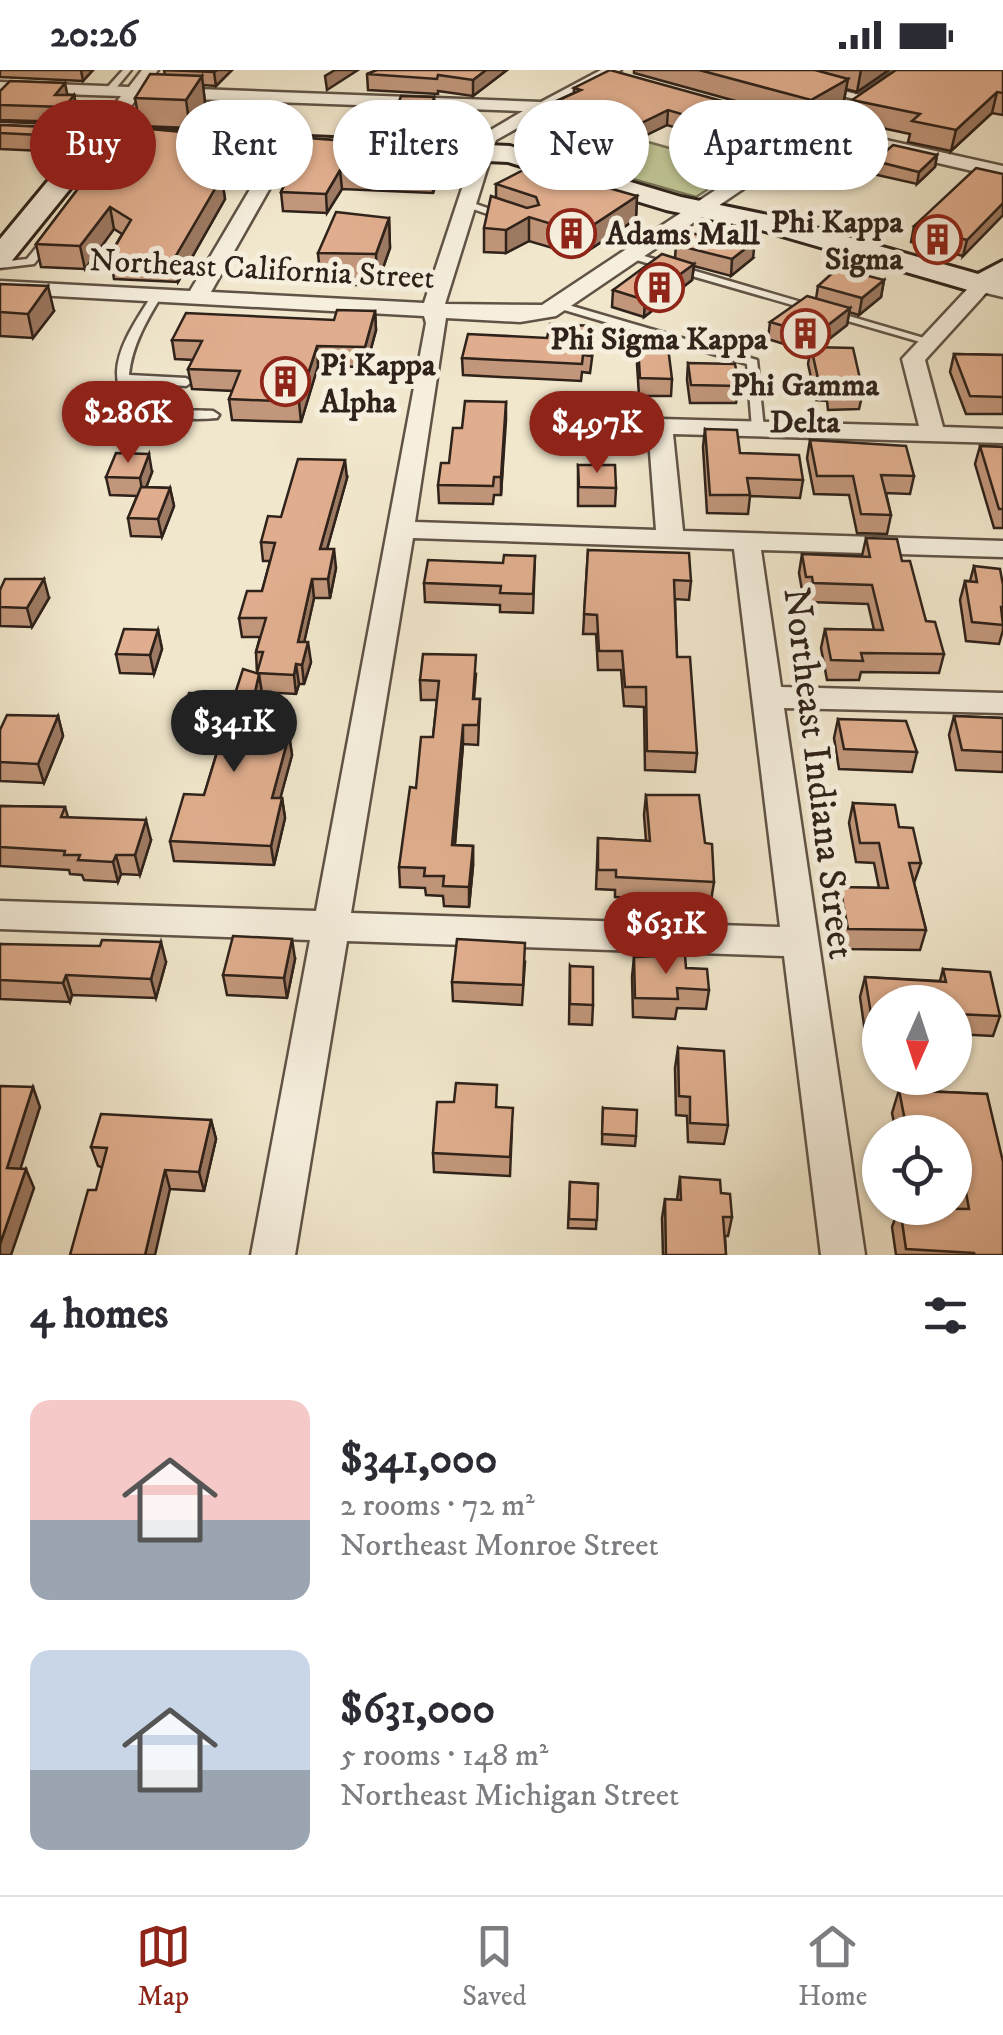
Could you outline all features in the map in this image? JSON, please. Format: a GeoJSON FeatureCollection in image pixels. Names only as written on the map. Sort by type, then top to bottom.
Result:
{"type":"FeatureCollection","features":[{"type":"Feature","properties":{"kind":"street"},"geometry":{"type":"LineString","coordinates":[[126,100],[150,70]]}},
{"type":"Feature","properties":{"kind":"street","name":"Northeast California Street"},"geometry":{"type":"LineString","coordinates":[[866,99],[907,70]]}},
{"type":"Feature","properties":{"kind":"street"},"geometry":{"type":"LineString","coordinates":[[556,100],[608,73]]}},
{"type":"Feature","properties":{"kind":"street"},"geometry":{"type":"LineString","coordinates":[[0,87],[514,107]]}},
{"type":"Feature","properties":{"kind":"street"},"geometry":{"type":"LineString","coordinates":[[0,130],[30,132]]}},
{"type":"Feature","properties":{"kind":"street"},"geometry":{"type":"LineString","coordinates":[[888,147],[1003,172]]}},
{"type":"Feature","properties":{"kind":"street"},"geometry":{"type":"LineString","coordinates":[[494,152],[698,209],[996,282]]}},
{"type":"Feature","properties":{"kind":"street"},"geometry":{"type":"LineString","coordinates":[[0,257],[55,190]]}},
{"type":"Feature","properties":{"kind":"street"},"geometry":{"type":"LineString","coordinates":[[197,297],[259,190]]}},
{"type":"Feature","properties":{"kind":"street"},"geometry":{"type":"LineString","coordinates":[[273,1255],[437,323],[434,310],[469,190]]}},
{"type":"Feature","properties":{"kind":"street","name":"Northeast California Street"},"geometry":{"type":"LineString","coordinates":[[0,288],[520,315],[548,312],[698,209],[734,190]]}},
{"type":"Feature","properties":{"kind":"street"},"geometry":{"type":"LineString","coordinates":[[933,434],[913,359],[996,282]]}},
{"type":"Feature","properties":{"kind":"street"},"geometry":{"type":"LineString","coordinates":[[670,537],[660,426],[1003,436]]}},
{"type":"Feature","properties":{"kind":"street"},"geometry":{"type":"LineString","coordinates":[[399,530],[1003,548]]}},
{"type":"Feature","properties":{"kind":"street","name":"Northeast Indiana Street"},"geometry":{"type":"LineString","coordinates":[[746,539],[771,697],[799,942],[843,1255]]}},
{"type":"Feature","properties":{"kind":"street"},"geometry":{"type":"LineString","coordinates":[[771,697],[1003,703]]}},
{"type":"Feature","properties":{"kind":"street"},"geometry":{"type":"LineString","coordinates":[[0,915],[799,942]]}},
{"type":"Feature","properties":{"kind":"lane"},"geometry":{"type":"LineString","coordinates":[[108,92],[127,70]]}},
{"type":"Feature","properties":{"kind":"lane"},"geometry":{"type":"LineString","coordinates":[[819,87],[866,99]]}},
{"type":"Feature","properties":{"kind":"lane"},"geometry":{"type":"LineString","coordinates":[[464,203],[514,220]]}},
{"type":"Feature","properties":{"kind":"lane"},"geometry":{"type":"LineString","coordinates":[[0,265],[30,262],[59,226]]}},
{"type":"Feature","properties":{"kind":"lane"},"geometry":{"type":"LineString","coordinates":[[630,256],[928,341]]}},
{"type":"Feature","properties":{"kind":"lane"},"geometry":{"type":"LineString","coordinates":[[158,296],[122,362],[124,378],[135,402],[152,410],[213,415]]}},
{"type":"Feature","properties":{"kind":"lane"},"geometry":{"type":"LineString","coordinates":[[558,304],[753,362],[758,429]]}},
{"type":"Feature","properties":{"kind":"lane"},"geometry":{"type":"LineString","coordinates":[[124,378],[186,382]]}},
{"type":"Feature","properties":{"kind":"green space"},"geometry":{"type":"Polygon","coordinates":[[[649,142],[669,148],[669,189],[649,184],[649,142]]]}},
{"type":"Feature","properties":{"kind":"green space"},"geometry":{"type":"Polygon","coordinates":[[[671,190],[707,190],[696,197],[671,190]]]}},
{"type":"Feature","properties":{"kind":"building"},"geometry":{"type":"Polygon","coordinates":[[[377,70],[486,70],[473,80],[438,75],[437,79],[367,74],[377,70]]]}},
{"type":"Feature","properties":{"kind":"building"},"geometry":{"type":"Polygon","coordinates":[[[610,70],[718,100],[669,100],[669,110],[649,119],[649,100],[559,100],[581,90],[574,88],[610,70]]]}},
{"type":"Feature","properties":{"kind":"building"},"geometry":{"type":"Polygon","coordinates":[[[699,70],[815,70],[848,79],[811,100],[699,70]]]}},
{"type":"Feature","properties":{"kind":"building"},"geometry":{"type":"Polygon","coordinates":[[[896,70],[1003,70],[1003,93],[997,92],[956,130],[912,121],[920,114],[888,107],[888,100],[852,100],[896,70]]]}},
{"type":"Feature","properties":{"kind":"building"},"geometry":{"type":"Polygon","coordinates":[[[150,74],[202,76],[186,100],[135,98],[150,74]]]}},
{"type":"Feature","properties":{"kind":"building"},"geometry":{"type":"Polygon","coordinates":[[[10,81],[65,83],[55,95],[74,95],[70,100],[30,100],[30,106],[0,105],[0,91],[10,81]]]}},
{"type":"Feature","properties":{"kind":"building"},"geometry":{"type":"Polygon","coordinates":[[[401,96],[434,97],[433,100],[400,100],[401,96]]]}},
{"type":"Feature","properties":{"kind":"building"},"geometry":{"type":"Polygon","coordinates":[[[0,125],[30,126],[30,134],[0,133],[0,125]]]}},
{"type":"Feature","properties":{"kind":"building"},"geometry":{"type":"Polygon","coordinates":[[[156,130],[176,131],[176,190],[214,190],[174,259],[110,255],[131,220],[110,207],[80,246],[36,244],[77,190],[156,190],[156,130]]]}},
{"type":"Feature","properties":{"kind":"building"},"geometry":{"type":"Polygon","coordinates":[[[313,138],[333,140],[333,182],[326,194],[281,192],[313,190],[313,138]]]}},
{"type":"Feature","properties":{"kind":"building"},"geometry":{"type":"Polygon","coordinates":[[[893,145],[937,155],[919,172],[888,164],[888,149],[893,145]]]}},
{"type":"Feature","properties":{"kind":"building"},"geometry":{"type":"Polygon","coordinates":[[[976,168],[1003,174],[1003,203],[967,240],[914,226],[976,168]]]}},
{"type":"Feature","properties":{"kind":"building"},"geometry":{"type":"Polygon","coordinates":[[[514,175],[514,190],[496,184],[514,175]]]}},
{"type":"Feature","properties":{"kind":"building"},"geometry":{"type":"Polygon","coordinates":[[[514,190],[616,190],[637,196],[581,233],[529,217],[506,230],[484,228],[491,196],[527,208],[539,205],[536,197],[514,190]]]}},
{"type":"Feature","properties":{"kind":"building"},"geometry":{"type":"Polygon","coordinates":[[[336,212],[389,218],[376,254],[318,253],[336,212]]]}},
{"type":"Feature","properties":{"kind":"building"},"geometry":{"type":"Polygon","coordinates":[[[692,233],[715,240],[724,233],[755,241],[732,259],[676,245],[692,233]]]}},
{"type":"Feature","properties":{"kind":"building"},"geometry":{"type":"Polygon","coordinates":[[[662,254],[694,264],[645,300],[613,290],[662,254]]]}},
{"type":"Feature","properties":{"kind":"building"},"geometry":{"type":"Polygon","coordinates":[[[838,268],[884,280],[862,298],[818,286],[838,268]]]}},
{"type":"Feature","properties":{"kind":"building"},"geometry":{"type":"Polygon","coordinates":[[[0,284],[48,286],[28,314],[0,312],[0,284]]]}},
{"type":"Feature","properties":{"kind":"building"},"geometry":{"type":"Polygon","coordinates":[[[807,296],[850,308],[815,335],[770,322],[807,296]]]}},
{"type":"Feature","properties":{"kind":"building"},"geometry":{"type":"Polygon","coordinates":[[[337,310],[375,311],[365,347],[317,346],[299,402],[229,399],[240,371],[188,369],[202,341],[172,340],[186,313],[334,320],[337,310]]]}},
{"type":"Feature","properties":{"kind":"building"},"geometry":{"type":"Polygon","coordinates":[[[550,324],[594,326],[591,356],[583,355],[582,364],[462,358],[468,334],[547,338],[550,324]]]}},
{"type":"Feature","properties":{"kind":"building"},"geometry":{"type":"Polygon","coordinates":[[[638,346],[668,347],[672,379],[640,378],[638,346]]]}},
{"type":"Feature","properties":{"kind":"building"},"geometry":{"type":"Polygon","coordinates":[[[811,347],[853,348],[863,392],[831,393],[829,383],[819,383],[811,347]]]}},
{"type":"Feature","properties":{"kind":"building"},"geometry":{"type":"Polygon","coordinates":[[[954,354],[1003,355],[1003,397],[970,396],[954,354]]]}},
{"type":"Feature","properties":{"kind":"building"},"geometry":{"type":"Polygon","coordinates":[[[688,363],[735,364],[739,386],[691,385],[688,363]]]}},
{"type":"Feature","properties":{"kind":"building"},"geometry":{"type":"Polygon","coordinates":[[[465,401],[506,402],[501,477],[494,477],[493,486],[438,485],[441,463],[449,463],[453,428],[462,428],[465,401]]]}},
{"type":"Feature","properties":{"kind":"building"},"geometry":{"type":"Polygon","coordinates":[[[705,429],[737,430],[740,453],[799,455],[803,480],[747,478],[750,495],[710,495],[705,429]]]}},
{"type":"Feature","properties":{"kind":"building"},"geometry":{"type":"Polygon","coordinates":[[[810,440],[906,446],[914,476],[881,475],[891,515],[861,514],[853,476],[817,476],[810,440]]]}},
{"type":"Feature","properties":{"kind":"building"},"geometry":{"type":"Polygon","coordinates":[[[980,446],[1003,447],[1003,509],[999,509],[980,446]]]}},
{"type":"Feature","properties":{"kind":"building"},"geometry":{"type":"Polygon","coordinates":[[[116,453],[149,454],[140,478],[106,477],[116,453]]]}},
{"type":"Feature","properties":{"kind":"building"},"geometry":{"type":"Polygon","coordinates":[[[298,459],[345,460],[320,549],[334,549],[328,579],[312,579],[298,642],[308,642],[302,665],[296,664],[294,675],[257,673],[263,652],[256,652],[266,618],[239,618],[247,591],[262,591],[275,543],[261,542],[268,516],[281,517],[298,459]]]}},
{"type":"Feature","properties":{"kind":"building"},"geometry":{"type":"Polygon","coordinates":[[[578,465],[615,465],[616,488],[579,487],[578,465]]]}},
{"type":"Feature","properties":{"kind":"building"},"geometry":{"type":"Polygon","coordinates":[[[141,487],[170,488],[158,519],[128,518],[141,487]]]}},
{"type":"Feature","properties":{"kind":"building"},"geometry":{"type":"Polygon","coordinates":[[[866,538],[897,539],[902,561],[910,561],[926,621],[935,622],[944,654],[861,653],[863,661],[831,660],[825,629],[883,630],[872,585],[813,583],[812,577],[806,577],[802,554],[870,557],[866,538]]]}},
{"type":"Feature","properties":{"kind":"building"},"geometry":{"type":"Polygon","coordinates":[[[588,550],[689,553],[691,581],[674,580],[677,657],[690,657],[697,753],[647,751],[646,687],[625,687],[622,651],[599,651],[597,615],[584,614],[588,550]]]}},
{"type":"Feature","properties":{"kind":"building"},"geometry":{"type":"Polygon","coordinates":[[[504,555],[535,556],[533,594],[500,593],[501,586],[424,583],[428,560],[503,563],[504,555]]]}},
{"type":"Feature","properties":{"kind":"building"},"geometry":{"type":"Polygon","coordinates":[[[974,566],[1000,569],[1003,625],[972,622],[965,581],[977,582],[974,566]]]}},
{"type":"Feature","properties":{"kind":"building"},"geometry":{"type":"Polygon","coordinates":[[[5,579],[44,579],[27,608],[0,607],[5,579]]]}},
{"type":"Feature","properties":{"kind":"building"},"geometry":{"type":"Polygon","coordinates":[[[124,629],[158,630],[150,655],[116,654],[124,629]]]}},
{"type":"Feature","properties":{"kind":"building"},"geometry":{"type":"Polygon","coordinates":[[[423,654],[476,655],[473,699],[480,699],[478,725],[463,725],[452,845],[473,846],[469,887],[443,886],[444,876],[424,876],[425,868],[399,867],[410,787],[416,788],[421,737],[433,737],[439,681],[420,680],[423,654]]]}},
{"type":"Feature","properties":{"kind":"building"},"geometry":{"type":"Polygon","coordinates":[[[243,669],[259,674],[246,733],[289,735],[272,798],[282,798],[271,846],[170,841],[184,794],[204,795],[226,723],[181,722],[189,693],[235,694],[243,669]]]}},
{"type":"Feature","properties":{"kind":"building"},"geometry":{"type":"Polygon","coordinates":[[[7,715],[58,716],[38,764],[0,762],[0,730],[7,715]]]}},
{"type":"Feature","properties":{"kind":"building"},"geometry":{"type":"Polygon","coordinates":[[[954,716],[1003,718],[1003,752],[962,750],[954,716]]]}},
{"type":"Feature","properties":{"kind":"building"},"geometry":{"type":"Polygon","coordinates":[[[838,719],[906,721],[917,752],[844,749],[838,719]]]}},
{"type":"Feature","properties":{"kind":"building"},"geometry":{"type":"Polygon","coordinates":[[[646,795],[699,795],[705,843],[712,844],[714,882],[616,877],[616,870],[598,870],[598,838],[650,841],[646,795]]]}},
{"type":"Feature","properties":{"kind":"building"},"geometry":{"type":"Polygon","coordinates":[[[853,803],[895,805],[899,827],[913,828],[921,863],[909,863],[926,930],[848,929],[840,887],[888,888],[879,843],[860,843],[853,803]]]}},
{"type":"Feature","properties":{"kind":"building"},"geometry":{"type":"Polygon","coordinates":[[[0,806],[65,807],[61,817],[146,820],[135,855],[116,855],[113,862],[78,860],[80,855],[64,855],[65,851],[0,847],[0,806]]]}},
{"type":"Feature","properties":{"kind":"building"},"geometry":{"type":"Polygon","coordinates":[[[233,936],[292,939],[284,978],[223,975],[233,936]]]}},
{"type":"Feature","properties":{"kind":"building"},"geometry":{"type":"Polygon","coordinates":[[[457,939],[525,943],[523,985],[452,982],[457,939]]]}},
{"type":"Feature","properties":{"kind":"building"},"geometry":{"type":"Polygon","coordinates":[[[102,940],[161,942],[151,979],[66,975],[63,983],[0,980],[0,944],[100,946],[102,940]]]}},
{"type":"Feature","properties":{"kind":"building"},"geometry":{"type":"Polygon","coordinates":[[[685,955],[686,968],[707,969],[709,990],[677,988],[678,999],[635,998],[634,957],[685,955]]]}},
{"type":"Feature","properties":{"kind":"building"},"geometry":{"type":"Polygon","coordinates":[[[570,966],[593,967],[593,1005],[570,1004],[570,966]]]}},
{"type":"Feature","properties":{"kind":"building"},"geometry":{"type":"Polygon","coordinates":[[[943,969],[990,972],[1000,1016],[972,1015],[972,985],[866,985],[865,977],[946,982],[943,969]]]}},
{"type":"Feature","properties":{"kind":"building"},"geometry":{"type":"Polygon","coordinates":[[[678,1048],[724,1051],[728,1125],[690,1123],[690,1097],[679,1096],[678,1048]]]}},
{"type":"Feature","properties":{"kind":"building"},"geometry":{"type":"Polygon","coordinates":[[[456,1083],[497,1085],[496,1107],[513,1108],[510,1157],[433,1153],[437,1102],[454,1102],[456,1083]]]}},
{"type":"Feature","properties":{"kind":"building"},"geometry":{"type":"Polygon","coordinates":[[[0,1086],[33,1087],[7,1168],[26,1169],[0,1244],[0,1086]]]}},
{"type":"Feature","properties":{"kind":"building"},"geometry":{"type":"Polygon","coordinates":[[[987,1094],[1003,1162],[1003,1255],[906,1249],[902,1225],[972,1225],[972,1115],[904,1115],[900,1095],[987,1094]]]}},
{"type":"Feature","properties":{"kind":"building"},"geometry":{"type":"Polygon","coordinates":[[[603,1108],[637,1110],[636,1136],[602,1134],[603,1108]]]}},
{"type":"Feature","properties":{"kind":"building"},"geometry":{"type":"Polygon","coordinates":[[[101,1114],[211,1120],[199,1172],[165,1170],[145,1255],[70,1255],[88,1190],[96,1190],[107,1148],[91,1147],[101,1114]]]}},
{"type":"Feature","properties":{"kind":"building"},"geometry":{"type":"Polygon","coordinates":[[[680,1177],[720,1180],[721,1193],[730,1194],[732,1217],[723,1217],[726,1255],[666,1255],[665,1199],[681,1200],[680,1177]]]}},
{"type":"Feature","properties":{"kind":"building"},"geometry":{"type":"Polygon","coordinates":[[[570,1182],[598,1184],[597,1220],[569,1219],[570,1182]]]}},
{"type":"Feature","properties":{"kind":"place","name":"Adams Mall"},"geometry":{"type":"Point","coordinates":[571,233]}},
{"type":"Feature","properties":{"kind":"place","name":"Phi Kappa Sigma"},"geometry":{"type":"Point","coordinates":[938,239]}},
{"type":"Feature","properties":{"kind":"place","name":"Phi Sigma Kappa"},"geometry":{"type":"Point","coordinates":[659,288]}},
{"type":"Feature","properties":{"kind":"place","name":"Phi Gamma Delta"},"geometry":{"type":"Point","coordinates":[805,334]}},
{"type":"Feature","properties":{"kind":"place","name":"Pi Kappa Alpha"},"geometry":{"type":"Point","coordinates":[285,382]}}]}
